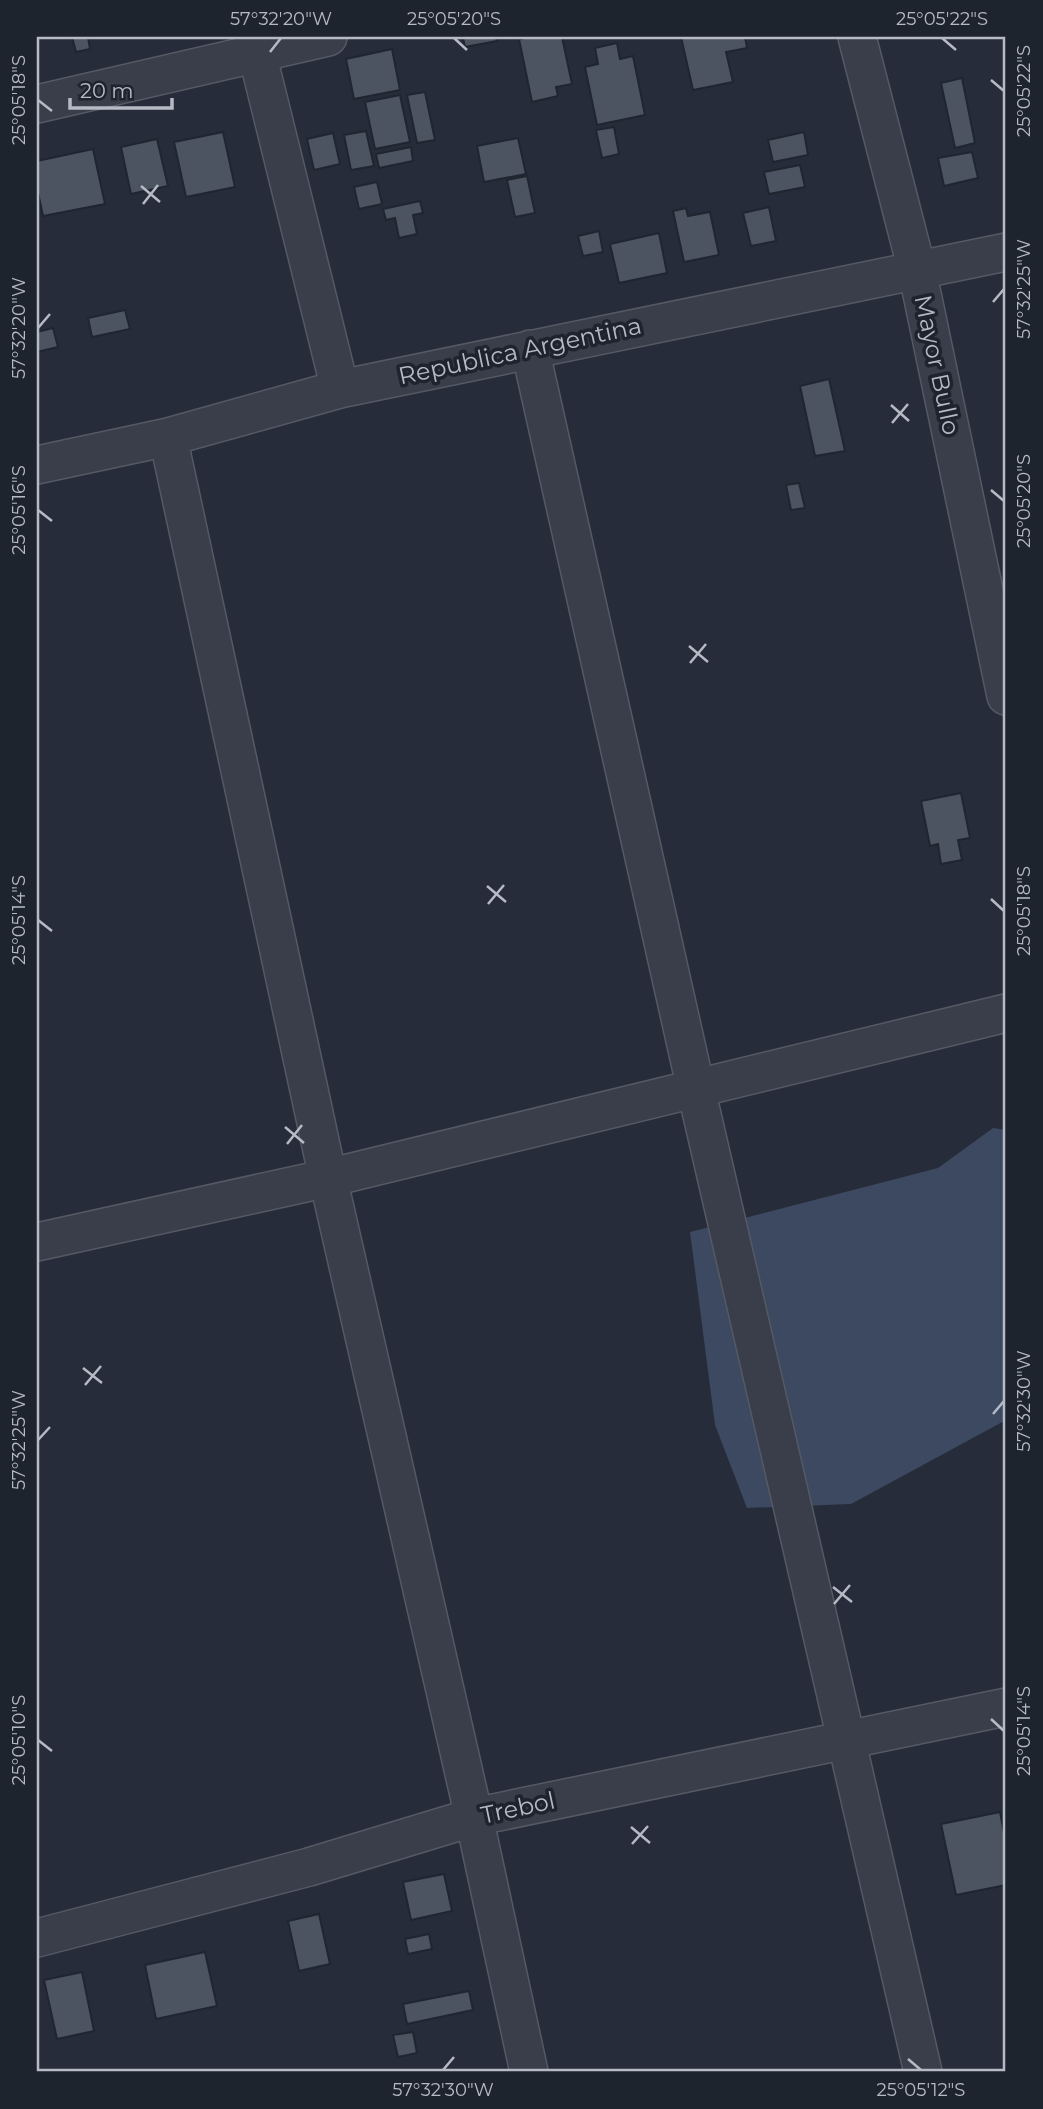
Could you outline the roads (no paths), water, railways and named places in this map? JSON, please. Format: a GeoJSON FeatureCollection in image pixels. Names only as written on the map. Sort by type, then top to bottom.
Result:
{"type":"FeatureCollection","features":[{"type":"Feature","properties":{"kind":"street"},"geometry":{"type":"LineString","coordinates":[[37,104],[255,44],[328,37]]}},
{"type":"Feature","properties":{"kind":"street","name":"Mayor Bullo"},"geometry":{"type":"LineString","coordinates":[[857,37],[917,270],[1006,696]]}},
{"type":"Feature","properties":{"kind":"street"},"geometry":{"type":"LineString","coordinates":[[255,44],[340,388]]}},
{"type":"Feature","properties":{"kind":"street","name":"Republica Argentina"},"geometry":{"type":"LineString","coordinates":[[37,465],[168,437],[340,388],[1006,252]]}},
{"type":"Feature","properties":{"kind":"street"},"geometry":{"type":"LineString","coordinates":[[530,349],[696,1089],[923,2072]]}},
{"type":"Feature","properties":{"kind":"street"},"geometry":{"type":"LineString","coordinates":[[168,437],[328,1178],[474,1817],[529,2072]]}},
{"type":"Feature","properties":{"kind":"street"},"geometry":{"type":"LineString","coordinates":[[37,1242],[328,1178],[1006,1013]]}},
{"type":"Feature","properties":{"kind":"street","name":"Trebol"},"geometry":{"type":"LineString","coordinates":[[37,1938],[309,1867],[474,1817],[1006,1707]]}},
{"type":"Feature","properties":{"kind":"water"},"geometry":{"type":"Polygon","coordinates":[[[993,1128],[1006,1130],[1006,1420],[851,1504],[747,1508],[715,1425],[690,1232],[938,1168],[993,1128]]]}}]}
